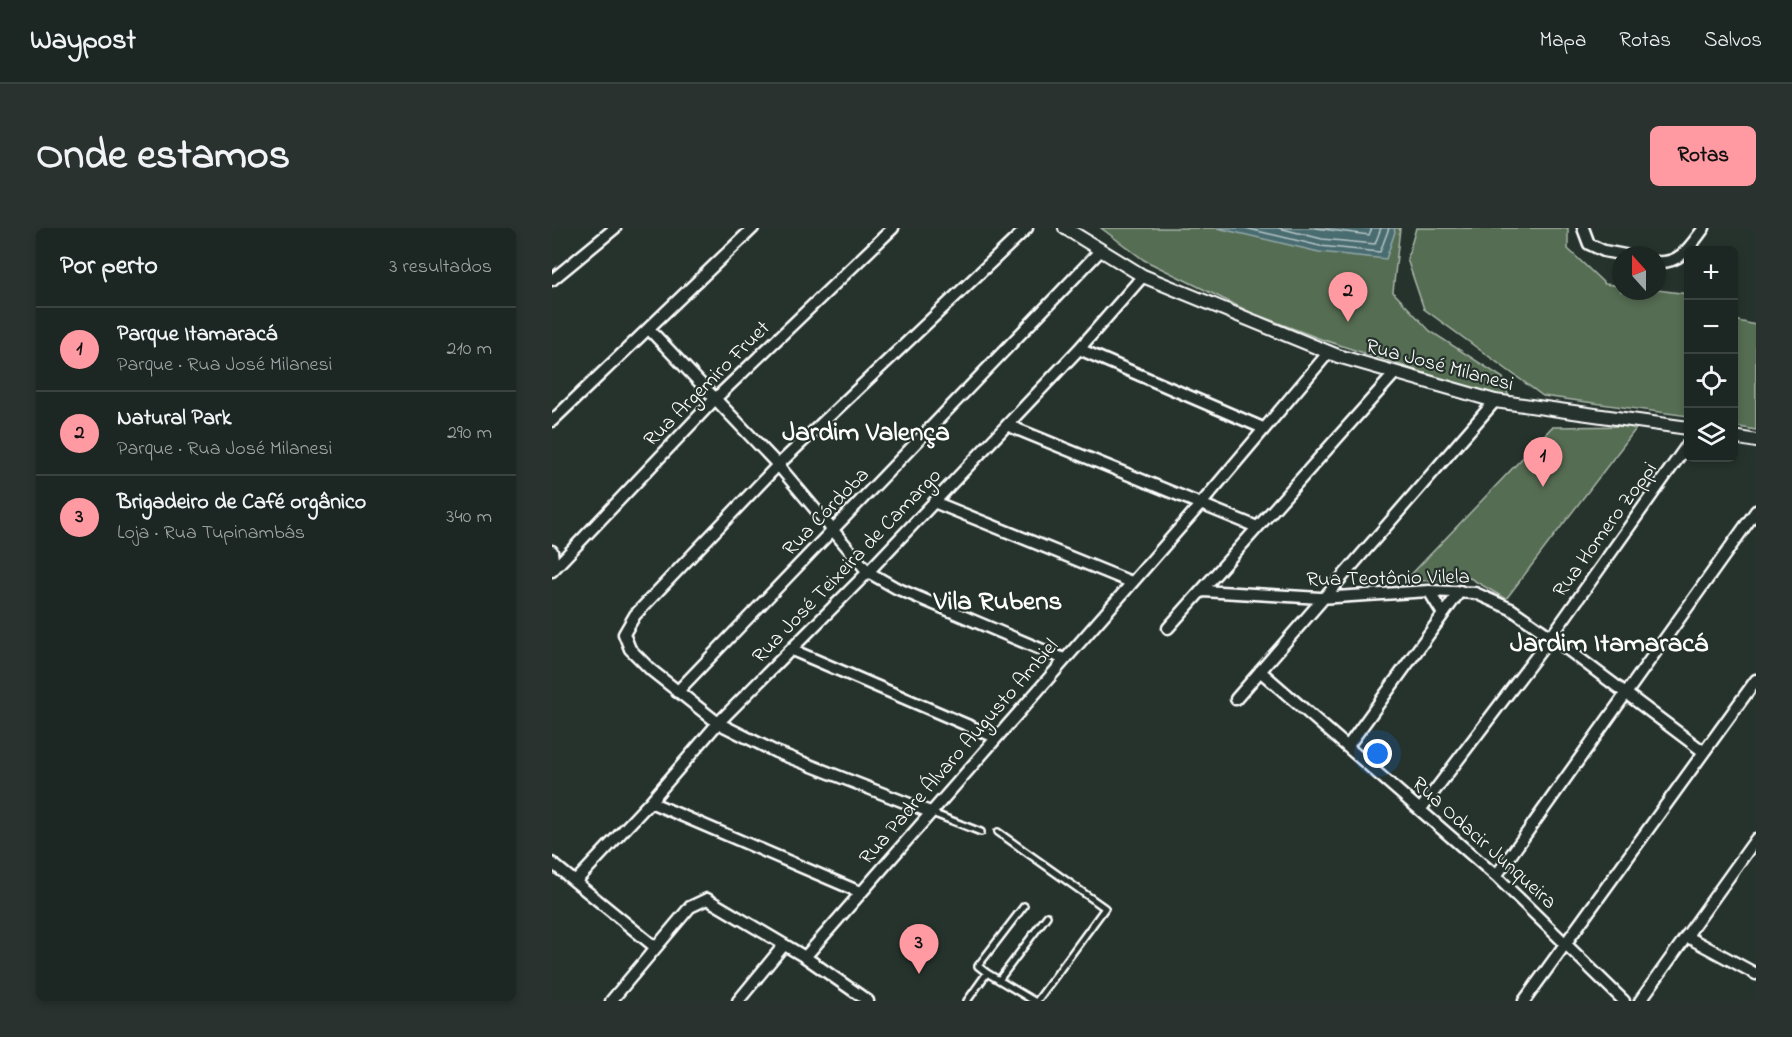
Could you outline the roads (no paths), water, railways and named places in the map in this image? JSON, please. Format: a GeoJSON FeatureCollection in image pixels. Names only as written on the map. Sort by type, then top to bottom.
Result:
{"type":"FeatureCollection","features":[{"type":"Feature","properties":{"kind":"street"},"geometry":{"type":"LineString","coordinates":[[552,280],[615,228]]}},
{"type":"Feature","properties":{"kind":"street"},"geometry":{"type":"LineString","coordinates":[[552,421],[753,228]]}},
{"type":"Feature","properties":{"kind":"street","name":"Rua Argemiro Fruet"},"geometry":{"type":"LineString","coordinates":[[553,570],[715,399],[893,228]]}},
{"type":"Feature","properties":{"kind":"street"},"geometry":{"type":"LineString","coordinates":[[930,812],[776,752],[718,723],[677,692],[630,649],[625,640],[625,630],[634,615],[778,465],[1027,228]]}},
{"type":"Feature","properties":{"kind":"street","name":"Rua José Milanesi"},"geometry":{"type":"LineString","coordinates":[[1065,228],[1143,276],[1329,352],[1495,401],[1684,427]]}},
{"type":"Feature","properties":{"kind":"street"},"geometry":{"type":"LineString","coordinates":[[1583,228],[1589,244],[1612,253]]}},
{"type":"Feature","properties":{"kind":"street"},"geometry":{"type":"LineString","coordinates":[[1666,262],[1677,259],[1704,228]]}},
{"type":"Feature","properties":{"kind":"street","name":"Rua Córdoba"},"geometry":{"type":"LineString","coordinates":[[677,692],[1100,251]]}},
{"type":"Feature","properties":{"kind":"street","name":"Rua José Teixeira de Camargo"},"geometry":{"type":"LineString","coordinates":[[576,881],[650,802],[718,723],[868,572],[1079,349],[1143,276]]}},
{"type":"Feature","properties":{"kind":"street"},"geometry":{"type":"LineString","coordinates":[[650,329],[778,465],[868,572],[896,588],[1064,659]]}},
{"type":"Feature","properties":{"kind":"street"},"geometry":{"type":"LineString","coordinates":[[1079,349],[1263,428]]}},
{"type":"Feature","properties":{"kind":"street","name":"Rua Padre Álvaro Augusto Ambiel"},"geometry":{"type":"LineString","coordinates":[[805,957],[1200,505],[1329,352]]}},
{"type":"Feature","properties":{"kind":"street"},"geometry":{"type":"LineString","coordinates":[[1168,628],[1395,373]]}},
{"type":"Feature","properties":{"kind":"street"},"geometry":{"type":"LineString","coordinates":[[1236,699],[1320,598],[1495,401]]}},
{"type":"Feature","properties":{"kind":"street"},"geometry":{"type":"LineString","coordinates":[[1007,425],[1257,527]]}},
{"type":"Feature","properties":{"kind":"street"},"geometry":{"type":"LineString","coordinates":[[1738,438],[1756,441]]}},
{"type":"Feature","properties":{"kind":"street","name":"Rua Homero Zoppi"},"geometry":{"type":"LineString","coordinates":[[1420,810],[1551,637],[1684,451]]}},
{"type":"Feature","properties":{"kind":"street"},"geometry":{"type":"LineString","coordinates":[[934,502],[1131,582]]}},
{"type":"Feature","properties":{"kind":"street"},"geometry":{"type":"LineString","coordinates":[[1496,876],[1756,511]]}},
{"type":"Feature","properties":{"kind":"street"},"geometry":{"type":"LineString","coordinates":[[552,551],[553,570]]}},
{"type":"Feature","properties":{"kind":"street","name":"Rua Teotônio Vilela"},"geometry":{"type":"LineString","coordinates":[[1203,591],[1320,598],[1460,591],[1488,597],[1551,637],[1704,752]]}},
{"type":"Feature","properties":{"kind":"street"},"geometry":{"type":"LineString","coordinates":[[1429,591],[1443,614]]}},
{"type":"Feature","properties":{"kind":"street"},"geometry":{"type":"LineString","coordinates":[[1348,746],[1460,591]]}},
{"type":"Feature","properties":{"kind":"street"},"geometry":{"type":"LineString","coordinates":[[792,650],[995,737]]}},
{"type":"Feature","properties":{"kind":"street","name":"Rua Odacir Junqueira"},"geometry":{"type":"LineString","coordinates":[[1260,670],[1496,876],[1624,1001]]}},
{"type":"Feature","properties":{"kind":"street"},"geometry":{"type":"LineString","coordinates":[[1524,1001],[1756,680]]}},
{"type":"Feature","properties":{"kind":"street"},"geometry":{"type":"LineString","coordinates":[[650,802],[860,892]]}},
{"type":"Feature","properties":{"kind":"street"},"geometry":{"type":"LineString","coordinates":[[1640,1001],[1756,839]]}},
{"type":"Feature","properties":{"kind":"street"},"geometry":{"type":"LineString","coordinates":[[552,863],[655,947]]}},
{"type":"Feature","properties":{"kind":"street"},"geometry":{"type":"LineString","coordinates":[[611,1001],[690,907],[702,899],[710,900],[805,957],[865,1000]]}},
{"type":"Feature","properties":{"kind":"street"},"geometry":{"type":"LineString","coordinates":[[1686,936],[1756,974]]}},
{"type":"Feature","properties":{"kind":"street"},"geometry":{"type":"LineString","coordinates":[[738,1001],[784,945]]}},
{"type":"Feature","properties":{"kind":"lane"},"geometry":{"type":"LineString","coordinates":[[930,812],[981,831]]}},
{"type":"Feature","properties":{"kind":"lane"},"geometry":{"type":"LineString","coordinates":[[998,832],[1105,908],[1035,1001],[978,966],[1024,906]]}},
{"type":"Feature","properties":{"kind":"lane"},"geometry":{"type":"LineString","coordinates":[[999,980],[1047,916]]}},
{"type":"Feature","properties":{"kind":"lane"},"geometry":{"type":"LineString","coordinates":[[968,1001],[987,973]]}},
{"type":"Feature","properties":{"kind":"water"},"geometry":{"type":"Polygon","coordinates":[[[1217,228],[1394,228],[1395,232],[1386,259],[1319,252],[1217,228]]]}},
{"type":"Feature","properties":{"kind":"place","name":"Natural Park"},"geometry":{"type":"Point","coordinates":[1348,322]}},
{"type":"Feature","properties":{"kind":"place","name":"Parque Itamaracá"},"geometry":{"type":"Point","coordinates":[1543,487]}},
{"type":"Feature","properties":{"kind":"place","name":"Brigadeiro de Café orgânico"},"geometry":{"type":"Point","coordinates":[919,974]}},
{"type":"Feature","properties":{"kind":"district","name":"Jardim Valença"},"geometry":{"type":"Point","coordinates":[866,431]}},
{"type":"Feature","properties":{"kind":"district","name":"Vila Rubens"},"geometry":{"type":"Point","coordinates":[998,600]}},
{"type":"Feature","properties":{"kind":"district","name":"Jardim Itamaracá"},"geometry":{"type":"Point","coordinates":[1609,642]}}]}
